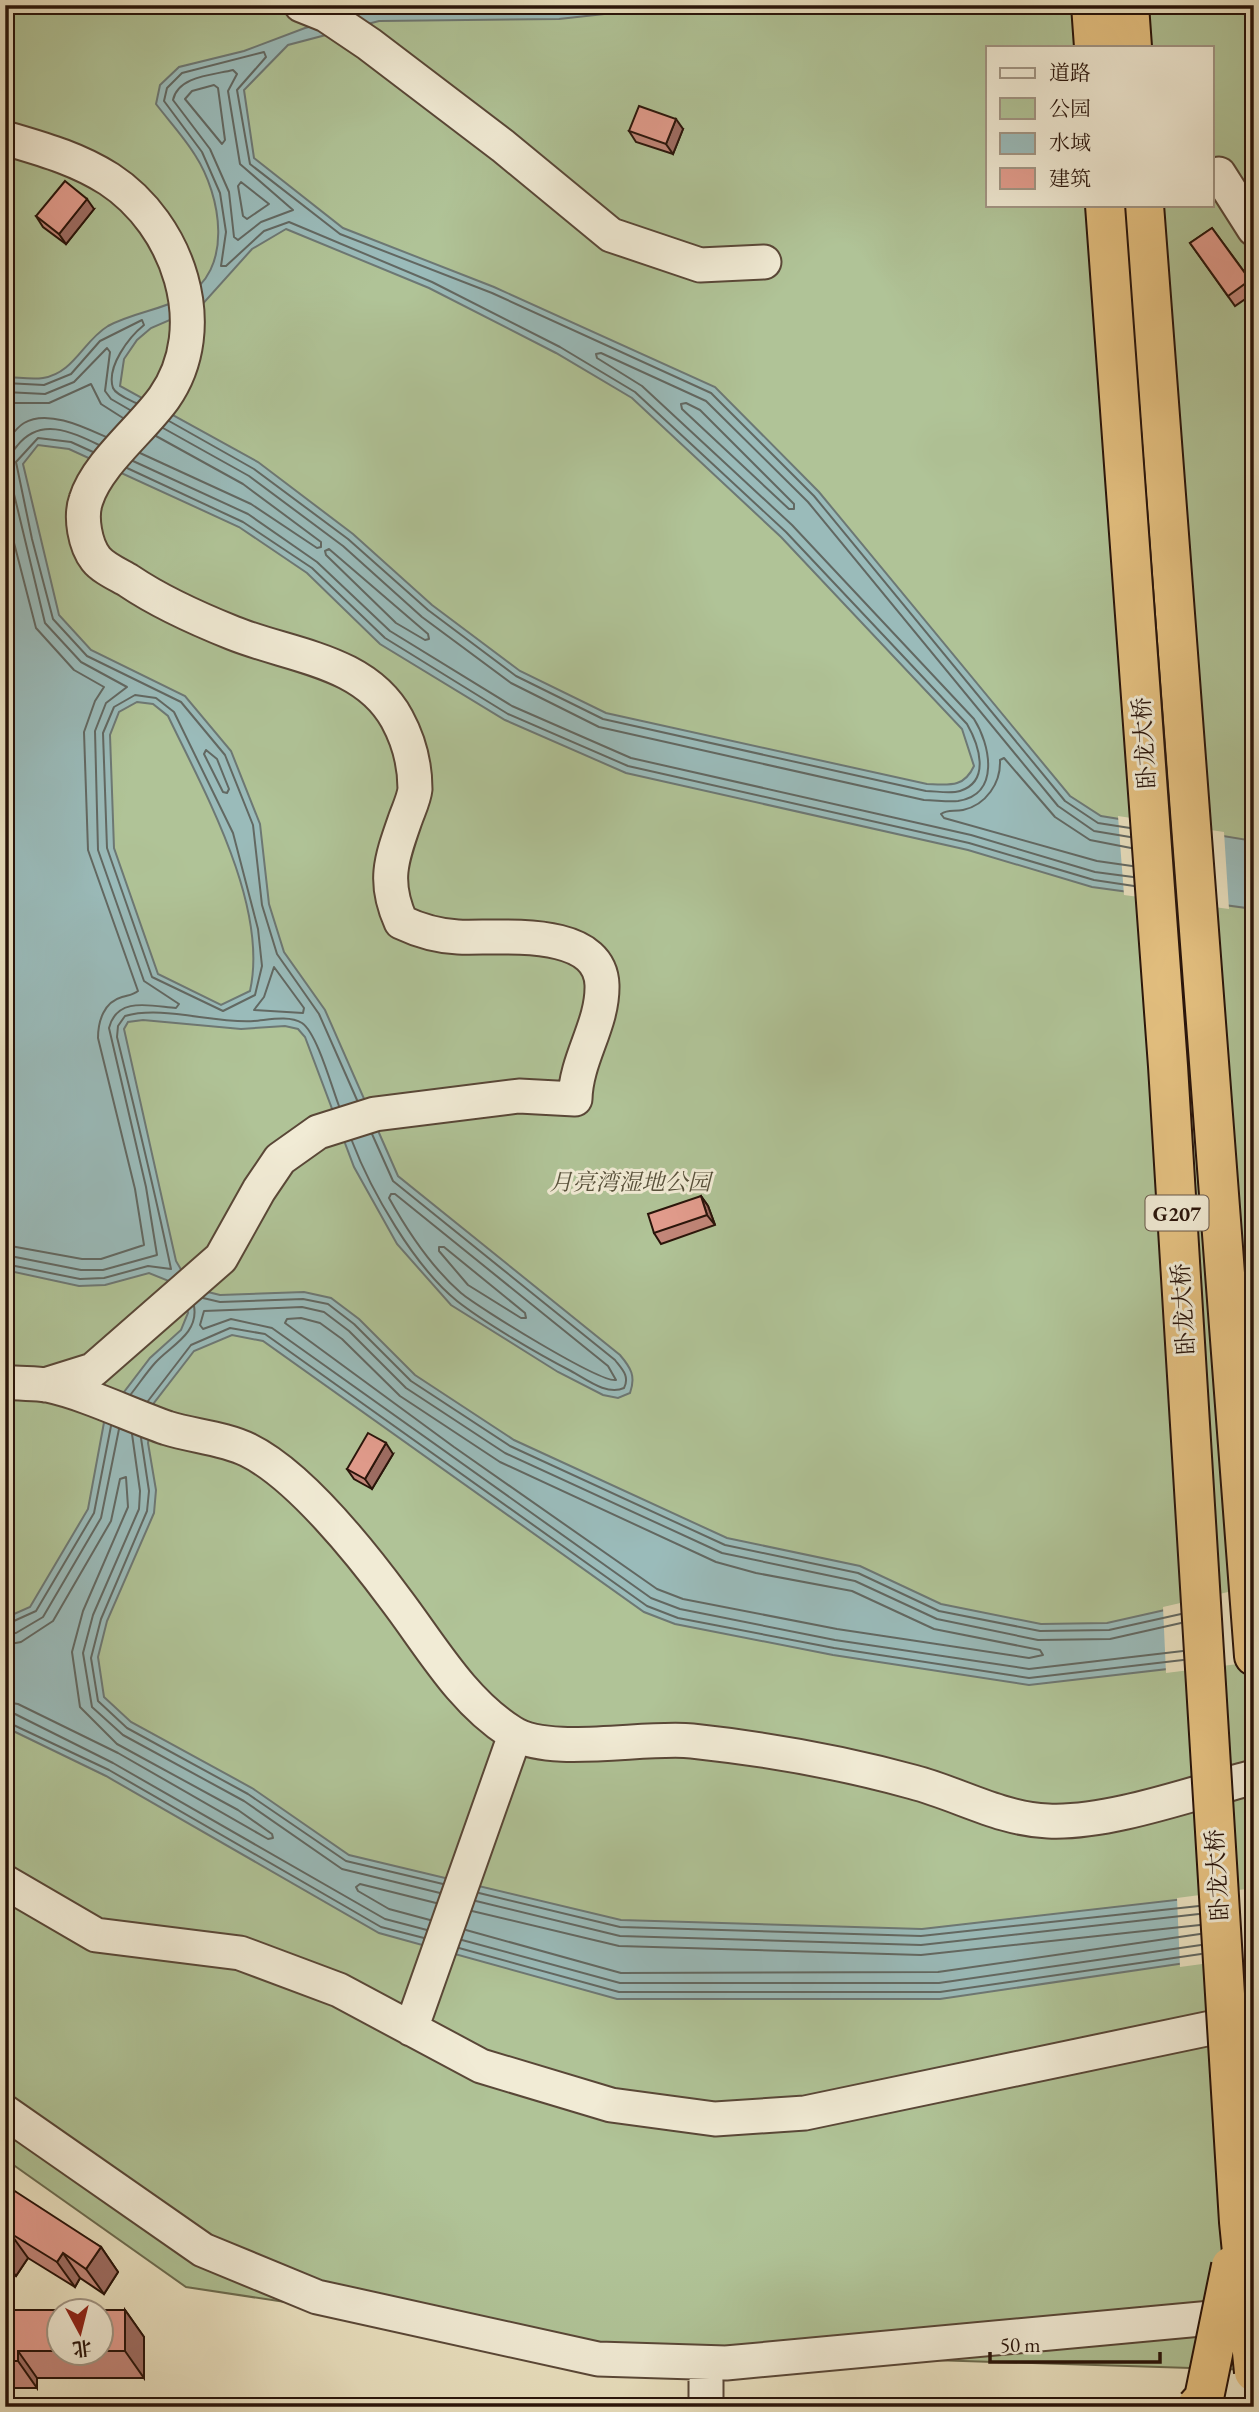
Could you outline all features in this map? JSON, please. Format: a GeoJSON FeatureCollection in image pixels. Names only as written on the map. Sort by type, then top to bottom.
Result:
{"type":"FeatureCollection","features":[{"type":"Feature","properties":{"kind":"highway"},"geometry":{"type":"LineString","coordinates":[[1091,5],[1094,46]]}},
{"type":"Feature","properties":{"kind":"highway"},"geometry":{"type":"LineString","coordinates":[[1129,5],[1132,46]]}},
{"type":"Feature","properties":{"kind":"highway","name":"卧龙大桥"},"geometry":{"type":"LineString","coordinates":[[1105,206],[1168,1066],[1239,2222],[1254,2372]]}},
{"type":"Feature","properties":{"kind":"highway","name":"卧龙大桥"},"geometry":{"type":"LineString","coordinates":[[1144,206],[1254,1656]]}},
{"type":"Feature","properties":{"kind":"highway"},"geometry":{"type":"LineString","coordinates":[[1196,2407],[1204,2398],[1239,2222]]}},
{"type":"Feature","properties":{"kind":"street"},"geometry":{"type":"LineString","coordinates":[[313,10],[369,44],[503,146],[611,235],[700,265],[764,262]]}},
{"type":"Feature","properties":{"kind":"street"},"geometry":{"type":"LineString","coordinates":[[5,138],[74,158],[111,180],[139,206],[167,242],[183,285],[189,320],[182,367],[164,398],[95,481],[85,501],[84,531],[96,559],[141,589],[230,632],[281,652],[333,665],[355,676],[365,682],[395,715],[411,747],[415,791],[388,878],[401,922],[421,932],[456,937],[551,939],[576,947],[593,962],[602,981],[598,1017],[581,1059],[575,1099],[519,1096],[375,1114],[318,1132],[280,1159],[259,1190],[221,1258],[93,1370],[45,1385]]}},
{"type":"Feature","properties":{"kind":"street"},"geometry":{"type":"LineString","coordinates":[[1219,174],[1254,229]]}},
{"type":"Feature","properties":{"kind":"street"},"geometry":{"type":"LineString","coordinates":[[5,1382],[45,1385],[167,1428],[248,1450],[287,1478],[343,1535],[396,1600],[432,1653],[485,1713],[515,1735],[565,1745],[641,1739],[687,1741],[798,1755],[915,1782],[1000,1814],[1046,1822],[1090,1821],[1254,1777]]}},
{"type":"Feature","properties":{"kind":"street"},"geometry":{"type":"LineString","coordinates":[[411,2029],[515,1735]]}},
{"type":"Feature","properties":{"kind":"street"},"geometry":{"type":"LineString","coordinates":[[5,1882],[96,1935],[240,1953],[339,1990],[481,2066],[611,2105],[715,2119],[805,2113],[1254,2019]]}},
{"type":"Feature","properties":{"kind":"street"},"geometry":{"type":"LineString","coordinates":[[5,2112],[203,2250],[317,2297],[598,2360],[726,2363],[1185,2322],[1254,2313]]}},
{"type":"Feature","properties":{"kind":"street"},"geometry":{"type":"LineString","coordinates":[[561,2351],[574,2373],[591,2379],[706,2394],[744,2382],[784,2376],[805,2356]]}},
{"type":"Feature","properties":{"kind":"green space","name":"月亮湾湿地公园"},"geometry":{"type":"Polygon","coordinates":[[[5,5],[1254,5],[1254,2370],[805,2356],[726,2363],[456,2328],[186,2287],[5,2159],[5,5]]]}},
{"type":"Feature","properties":{"kind":"water"},"geometry":{"type":"Polygon","coordinates":[[[394,5],[686,5],[559,19],[379,21],[288,45],[244,90],[254,158],[343,228],[494,287],[715,387],[819,492],[1070,796],[1101,816],[1254,841],[1254,909],[1092,887],[968,850],[626,773],[505,720],[380,644],[307,573],[239,527],[69,449],[38,445],[23,464],[59,615],[91,650],[185,696],[231,751],[260,824],[269,904],[284,952],[325,1010],[398,1176],[620,1355],[631,1372],[632,1387],[630,1393],[618,1398],[603,1395],[558,1372],[451,1305],[397,1244],[354,1167],[305,1037],[298,1029],[285,1026],[241,1029],[143,1020],[128,1022],[124,1029],[176,1261],[186,1278],[204,1291],[220,1295],[304,1292],[331,1298],[359,1319],[415,1375],[514,1440],[727,1538],[860,1566],[941,1604],[1041,1624],[1107,1623],[1254,1590],[1254,1659],[1029,1685],[833,1655],[675,1624],[644,1612],[263,1341],[232,1335],[194,1351],[154,1403],[148,1443],[156,1490],[154,1513],[107,1621],[98,1657],[104,1697],[131,1722],[252,1788],[349,1855],[621,1920],[922,1929],[1254,1891],[1254,1953],[940,1999],[617,1999],[379,1933],[106,1776],[5,1727],[5,1618],[30,1607],[88,1509],[105,1417],[150,1358],[181,1330],[188,1313],[186,1301],[169,1281],[149,1273],[105,1285],[79,1286],[5,1270],[5,377],[38,379],[54,375],[71,363],[99,332],[108,326],[174,302],[200,286],[217,251],[216,211],[211,190],[195,155],[156,104],[160,85],[179,67],[244,51],[305,28],[394,5]],[[286,229],[252,249],[200,307],[151,328],[137,340],[124,359],[120,386],[258,462],[353,534],[432,605],[520,671],[606,713],[927,784],[955,784],[966,778],[974,766],[962,729],[781,537],[632,398],[556,353],[429,288],[286,229]],[[137,702],[119,712],[110,735],[114,848],[158,974],[221,1005],[250,991],[253,958],[250,923],[242,886],[215,814],[168,716],[153,704],[137,702]]]}},
{"type":"Feature","properties":{"kind":"pier"},"geometry":{"type":"Polygon","coordinates":[[[1118,816],[1224,832],[1229,909],[1124,895],[1118,816]]]}},
{"type":"Feature","properties":{"kind":"pier"},"geometry":{"type":"Polygon","coordinates":[[[1254,1586],[1254,1662],[1166,1673],[1163,1607],[1254,1586]]]}},
{"type":"Feature","properties":{"kind":"pier"},"geometry":{"type":"Polygon","coordinates":[[[1254,1888],[1254,1957],[1180,1967],[1177,1898],[1254,1888]]]}},
{"type":"Feature","properties":{"kind":"building"},"geometry":{"type":"Polygon","coordinates":[[[639,106],[676,119],[666,144],[629,131],[639,106]]]}},
{"type":"Feature","properties":{"kind":"building"},"geometry":{"type":"Polygon","coordinates":[[[65,181],[87,199],[59,234],[36,216],[65,181]]]}},
{"type":"Feature","properties":{"kind":"building"},"geometry":{"type":"Polygon","coordinates":[[[1212,228],[1250,280],[1228,296],[1190,243],[1212,228]]]}},
{"type":"Feature","properties":{"kind":"building"},"geometry":{"type":"Polygon","coordinates":[[[701,1196],[707,1215],[654,1233],[648,1214],[701,1196]]]}},
{"type":"Feature","properties":{"kind":"building"},"geometry":{"type":"Polygon","coordinates":[[[368,1433],[386,1443],[365,1479],[347,1469],[368,1433]]]}},
{"type":"Feature","properties":{"kind":"building"},"geometry":{"type":"Polygon","coordinates":[[[7,2186],[101,2247],[86,2269],[63,2253],[57,2262],[10,2233],[5,2241],[7,2186]]]}},
{"type":"Feature","properties":{"kind":"building"},"geometry":{"type":"Polygon","coordinates":[[[5,2310],[46,2310],[46,2351],[18,2351],[18,2361],[5,2361],[5,2310]]]}},
{"type":"Feature","properties":{"kind":"building"},"geometry":{"type":"Polygon","coordinates":[[[116,2310],[125,2310],[125,2351],[116,2351],[116,2310]]]}}]}
